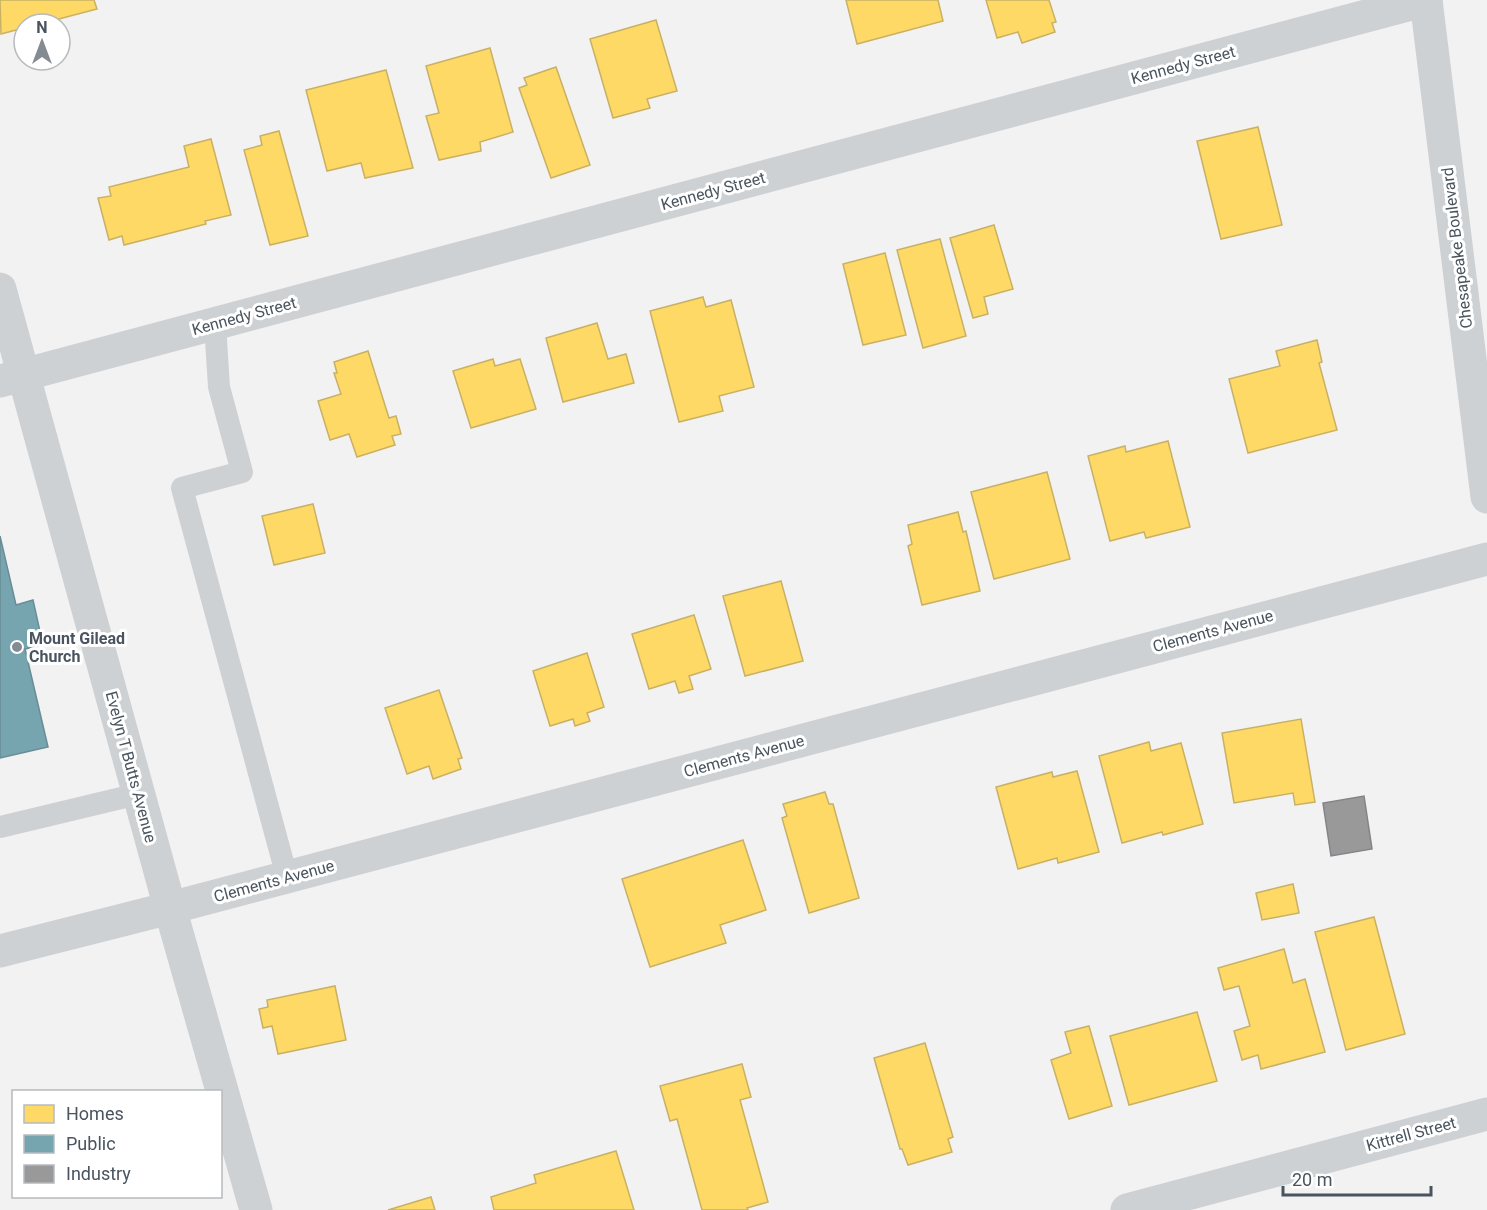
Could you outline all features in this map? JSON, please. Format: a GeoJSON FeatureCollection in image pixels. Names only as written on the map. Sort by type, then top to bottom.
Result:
{"type":"FeatureCollection","features":[{"type":"Feature","properties":{"kind":"main road","name":"Chesapeake Boulevard"},"geometry":{"type":"LineString","coordinates":[[1426,0],[1487,497]]}},
{"type":"Feature","properties":{"kind":"street","name":"Kennedy Street"},"geometry":{"type":"LineString","coordinates":[[12,378],[1426,0]]}},
{"type":"Feature","properties":{"kind":"street","name":"Evelyn T Butts Avenue"},"geometry":{"type":"LineString","coordinates":[[0,289],[12,378],[138,794],[222,1090]]}},
{"type":"Feature","properties":{"kind":"street","name":"Clements Avenue"},"geometry":{"type":"LineString","coordinates":[[0,951],[1487,559]]}},
{"type":"Feature","properties":{"kind":"street","name":"Evelyn T Butts Avenue"},"geometry":{"type":"LineString","coordinates":[[222,1091],[256,1210]]}},
{"type":"Feature","properties":{"kind":"street","name":"Kittrell Street"},"geometry":{"type":"LineString","coordinates":[[1127,1210],[1487,1114]]}},
{"type":"Feature","properties":{"kind":"lane"},"geometry":{"type":"LineString","coordinates":[[215,324],[219,387],[242,472],[182,488],[287,877]]}},
{"type":"Feature","properties":{"kind":"lane"},"geometry":{"type":"LineString","coordinates":[[0,827],[138,794]]}},
{"type":"Feature","properties":{"kind":"building: Homes"},"geometry":{"type":"Polygon","coordinates":[[[0,0],[94,0],[97,9],[72,16],[72,12],[12,12],[12,31],[1,34],[0,0]]]}},
{"type":"Feature","properties":{"kind":"building: Homes"},"geometry":{"type":"Polygon","coordinates":[[[846,0],[938,0],[943,21],[857,44],[846,0]]]}},
{"type":"Feature","properties":{"kind":"building: Homes"},"geometry":{"type":"Polygon","coordinates":[[[986,0],[1049,0],[1056,22],[1052,23],[1055,32],[1022,43],[1018,32],[997,38],[986,0]]]}},
{"type":"Feature","properties":{"kind":"building: Homes"},"geometry":{"type":"Polygon","coordinates":[[[656,20],[677,91],[647,99],[650,108],[613,118],[590,39],[656,20]]]}},
{"type":"Feature","properties":{"kind":"building: Homes"},"geometry":{"type":"Polygon","coordinates":[[[490,48],[513,132],[480,142],[481,151],[439,160],[426,116],[439,113],[426,66],[490,48]]]}},
{"type":"Feature","properties":{"kind":"building: Homes"},"geometry":{"type":"Polygon","coordinates":[[[556,67],[590,165],[551,178],[519,88],[527,85],[524,78],[556,67]]]}},
{"type":"Feature","properties":{"kind":"building: Homes"},"geometry":{"type":"Polygon","coordinates":[[[386,70],[413,168],[365,178],[361,163],[327,171],[306,90],[386,70]]]}},
{"type":"Feature","properties":{"kind":"building: Homes"},"geometry":{"type":"Polygon","coordinates":[[[1258,127],[1282,225],[1221,239],[1197,141],[1258,127]]]}},
{"type":"Feature","properties":{"kind":"building: Homes"},"geometry":{"type":"Polygon","coordinates":[[[279,131],[308,236],[270,245],[244,150],[262,145],[260,136],[279,131]]]}},
{"type":"Feature","properties":{"kind":"building: Homes"},"geometry":{"type":"Polygon","coordinates":[[[211,139],[231,215],[205,221],[206,224],[124,245],[122,236],[109,240],[98,198],[111,196],[109,187],[189,167],[184,146],[211,139]]]}},
{"type":"Feature","properties":{"kind":"building: Homes"},"geometry":{"type":"Polygon","coordinates":[[[994,225],[1013,289],[984,297],[988,314],[973,318],[950,238],[994,225]]]}},
{"type":"Feature","properties":{"kind":"building: Homes"},"geometry":{"type":"Polygon","coordinates":[[[940,239],[966,336],[923,348],[897,250],[940,239]]]}},
{"type":"Feature","properties":{"kind":"building: Homes"},"geometry":{"type":"Polygon","coordinates":[[[885,253],[906,335],[863,345],[843,264],[885,253]]]}},
{"type":"Feature","properties":{"kind":"building: Homes"},"geometry":{"type":"Polygon","coordinates":[[[703,297],[706,307],[731,300],[754,387],[719,396],[723,411],[679,422],[650,311],[703,297]]]}},
{"type":"Feature","properties":{"kind":"building: Homes"},"geometry":{"type":"Polygon","coordinates":[[[597,323],[608,359],[626,354],[634,383],[563,402],[546,338],[597,323]]]}},
{"type":"Feature","properties":{"kind":"building: Homes"},"geometry":{"type":"Polygon","coordinates":[[[1317,340],[1322,362],[1319,363],[1337,430],[1248,453],[1229,379],[1280,366],[1276,351],[1317,340]]]}},
{"type":"Feature","properties":{"kind":"building: Homes"},"geometry":{"type":"Polygon","coordinates":[[[368,351],[389,418],[396,416],[401,434],[392,436],[395,445],[357,457],[349,434],[330,440],[318,401],[341,394],[334,373],[337,373],[334,362],[368,351]]]}},
{"type":"Feature","properties":{"kind":"building: Homes"},"geometry":{"type":"Polygon","coordinates":[[[493,359],[495,366],[520,359],[536,409],[471,428],[453,371],[493,359]]]}},
{"type":"Feature","properties":{"kind":"building: Homes"},"geometry":{"type":"Polygon","coordinates":[[[1168,441],[1190,527],[1146,538],[1144,532],[1110,541],[1088,456],[1125,446],[1126,452],[1168,441]]]}},
{"type":"Feature","properties":{"kind":"building: Homes"},"geometry":{"type":"Polygon","coordinates":[[[1047,472],[1070,559],[994,579],[971,492],[1047,472]]]}},
{"type":"Feature","properties":{"kind":"building: Homes"},"geometry":{"type":"Polygon","coordinates":[[[313,504],[325,553],[274,565],[262,516],[313,504]]]}},
{"type":"Feature","properties":{"kind":"building: Homes"},"geometry":{"type":"Polygon","coordinates":[[[958,512],[963,532],[966,531],[980,591],[922,605],[908,546],[912,544],[908,525],[958,512]]]}},
{"type":"Feature","properties":{"kind":"building: Homes"},"geometry":{"type":"Polygon","coordinates":[[[781,581],[803,661],[745,676],[723,596],[781,581]]]}},
{"type":"Feature","properties":{"kind":"building: Homes"},"geometry":{"type":"Polygon","coordinates":[[[694,615],[711,669],[689,676],[693,689],[679,693],[675,681],[649,689],[632,634],[694,615]]]}},
{"type":"Feature","properties":{"kind":"building: Homes"},"geometry":{"type":"Polygon","coordinates":[[[587,653],[604,707],[587,713],[590,721],[575,726],[573,719],[550,726],[533,671],[587,653]]]}},
{"type":"Feature","properties":{"kind":"building: Homes"},"geometry":{"type":"Polygon","coordinates":[[[439,690],[462,758],[458,759],[461,769],[433,779],[429,766],[407,774],[385,708],[439,690]]]}},
{"type":"Feature","properties":{"kind":"building: Homes"},"geometry":{"type":"Polygon","coordinates":[[[1301,719],[1315,802],[1295,805],[1293,793],[1234,803],[1222,733],[1301,719]]]}},
{"type":"Feature","properties":{"kind":"building: Homes"},"geometry":{"type":"Polygon","coordinates":[[[1149,742],[1151,751],[1181,743],[1203,824],[1122,843],[1099,756],[1149,742]]]}},
{"type":"Feature","properties":{"kind":"building: Homes"},"geometry":{"type":"Polygon","coordinates":[[[1077,771],[1099,852],[1058,863],[1057,858],[1018,869],[996,787],[1052,772],[1053,777],[1077,771]]]}},
{"type":"Feature","properties":{"kind":"building: Homes"},"geometry":{"type":"Polygon","coordinates":[[[825,792],[829,804],[833,804],[859,898],[809,913],[782,818],[787,816],[783,804],[825,792]]]}},
{"type":"Feature","properties":{"kind":"building: Homes"},"geometry":{"type":"Polygon","coordinates":[[[743,840],[766,910],[720,925],[726,943],[650,967],[622,879],[743,840]]]}},
{"type":"Feature","properties":{"kind":"building: Homes"},"geometry":{"type":"Polygon","coordinates":[[[1293,884],[1299,913],[1262,920],[1256,893],[1293,884]]]}},
{"type":"Feature","properties":{"kind":"building: Homes"},"geometry":{"type":"Polygon","coordinates":[[[1374,917],[1405,1034],[1346,1050],[1315,932],[1374,917]]]}},
{"type":"Feature","properties":{"kind":"building: Homes"},"geometry":{"type":"Polygon","coordinates":[[[1284,949],[1293,983],[1305,979],[1325,1052],[1261,1069],[1258,1055],[1242,1060],[1234,1031],[1250,1026],[1239,986],[1224,990],[1218,968],[1284,949]]]}},
{"type":"Feature","properties":{"kind":"building: Homes"},"geometry":{"type":"Polygon","coordinates":[[[335,986],[346,1040],[278,1054],[272,1026],[263,1028],[259,1009],[268,1007],[267,1000],[335,986]]]}},
{"type":"Feature","properties":{"kind":"building: Homes"},"geometry":{"type":"Polygon","coordinates":[[[1197,1012],[1217,1081],[1129,1105],[1110,1036],[1197,1012]]]}},
{"type":"Feature","properties":{"kind":"building: Homes"},"geometry":{"type":"Polygon","coordinates":[[[1089,1026],[1112,1106],[1069,1119],[1051,1060],[1071,1053],[1065,1032],[1089,1026]]]}},
{"type":"Feature","properties":{"kind":"building: Homes"},"geometry":{"type":"Polygon","coordinates":[[[925,1043],[953,1137],[948,1139],[952,1152],[908,1165],[900,1149],[874,1058],[925,1043]]]}},
{"type":"Feature","properties":{"kind":"building: Homes"},"geometry":{"type":"Polygon","coordinates":[[[742,1064],[751,1097],[740,1100],[768,1202],[747,1208],[748,1210],[702,1210],[677,1119],[670,1121],[660,1086],[742,1064]]]}},
{"type":"Feature","properties":{"kind":"building: Homes"},"geometry":{"type":"Polygon","coordinates":[[[616,1151],[634,1210],[494,1210],[491,1197],[536,1183],[534,1175],[616,1151]]]}},
{"type":"Feature","properties":{"kind":"building: Homes"},"geometry":{"type":"Polygon","coordinates":[[[431,1197],[435,1210],[388,1210],[431,1197]]]}},
{"type":"Feature","properties":{"kind":"building: Public","name":"Mount Gilead Church"},"geometry":{"type":"Polygon","coordinates":[[[0,536],[16,605],[33,600],[43,645],[25,649],[48,747],[0,758],[0,536]]]}},
{"type":"Feature","properties":{"kind":"building: Industry"},"geometry":{"type":"Polygon","coordinates":[[[1364,796],[1372,849],[1331,856],[1323,803],[1364,796]]]}},
{"type":"Feature","properties":{"kind":"place","name":"Mount Gilead Church"},"geometry":{"type":"Point","coordinates":[17,647]}}]}
